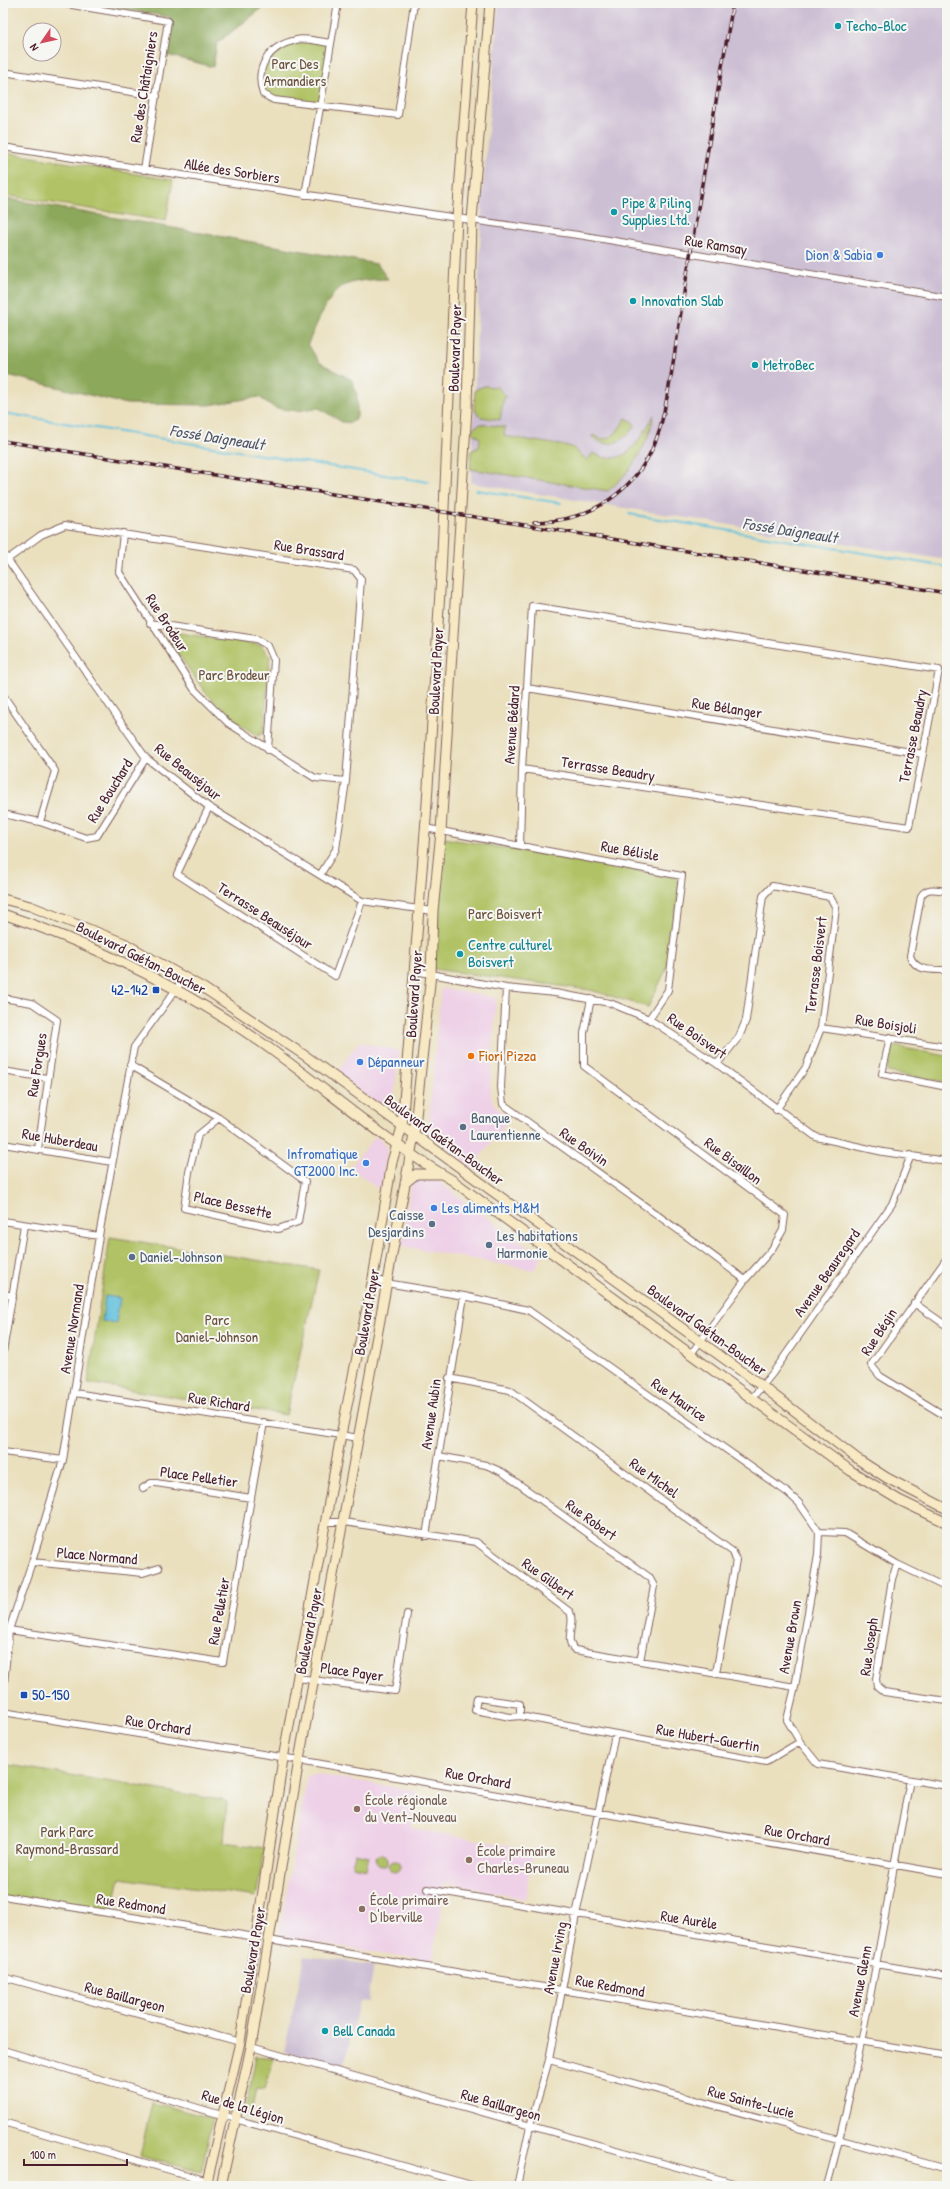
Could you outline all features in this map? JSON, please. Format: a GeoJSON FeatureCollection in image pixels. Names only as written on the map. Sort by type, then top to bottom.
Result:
{"type":"FeatureCollection","features":[{"type":"Feature","properties":{"kind":"street","name":"Rue des Châtaigniers"},"geometry":{"type":"LineString","coordinates":[[60,3],[168,21],[144,170]]}},
{"type":"Feature","properties":{"kind":"street"},"geometry":{"type":"LineString","coordinates":[[305,195],[338,3]]}},
{"type":"Feature","properties":{"kind":"street"},"geometry":{"type":"LineString","coordinates":[[330,43],[297,39],[275,49],[264,60],[259,82],[263,94],[274,100],[398,115],[414,3]]}},
{"type":"Feature","properties":{"kind":"street","name":"Boulevard Payer"},"geometry":{"type":"LineString","coordinates":[[207,2183],[240,2042],[283,1759],[327,1522],[341,1435],[373,1278],[392,1162],[402,1127],[415,971],[418,908],[426,828],[440,590],[457,218],[473,3]]}},
{"type":"Feature","properties":{"kind":"street","name":"Boulevard Payer"},"geometry":{"type":"LineString","coordinates":[[224,2185],[235,2119],[251,2047],[299,1760],[411,1154],[424,1054],[431,974],[433,911],[441,832],[467,408],[472,220],[490,3]]}},
{"type":"Feature","properties":{"kind":"street"},"geometry":{"type":"LineString","coordinates":[[3,72],[157,96]]}},
{"type":"Feature","properties":{"kind":"street","name":"Allée des Sorbiers"},"geometry":{"type":"LineString","coordinates":[[3,147],[457,218]]}},
{"type":"Feature","properties":{"kind":"street","name":"Rue Ramsay"},"geometry":{"type":"LineString","coordinates":[[457,218],[584,236],[947,297]]}},
{"type":"Feature","properties":{"kind":"street","name":"Rue Brassard"},"geometry":{"type":"LineString","coordinates":[[8,559],[40,535],[65,525],[354,570],[361,579],[346,781],[336,849],[320,875]]}},
{"type":"Feature","properties":{"kind":"street","name":"Rue Brodeur"},"geometry":{"type":"LineString","coordinates":[[123,533],[119,572],[194,689],[228,723],[314,778],[346,781]]}},
{"type":"Feature","properties":{"kind":"street","name":"Rue Beauséjour"},"geometry":{"type":"LineString","coordinates":[[3,553],[146,758],[209,807],[362,901],[433,911]]}},
{"type":"Feature","properties":{"kind":"street"},"geometry":{"type":"LineString","coordinates":[[440,590],[455,592]]}},
{"type":"Feature","properties":{"kind":"street","name":"Avenue Bédard"},"geometry":{"type":"LineString","coordinates":[[520,845],[522,769],[532,606]]}},
{"type":"Feature","properties":{"kind":"street","name":"Terrasse Beaudry"},"geometry":{"type":"LineString","coordinates":[[522,769],[909,827],[939,670],[532,606]]}},
{"type":"Feature","properties":{"kind":"street"},"geometry":{"type":"LineString","coordinates":[[150,622],[256,639],[268,646],[274,660],[268,750]]}},
{"type":"Feature","properties":{"kind":"street","name":"Rue Bélanger"},"geometry":{"type":"LineString","coordinates":[[527,688],[923,754]]}},
{"type":"Feature","properties":{"kind":"street"},"geometry":{"type":"LineString","coordinates":[[3,695],[55,771],[40,822]]}},
{"type":"Feature","properties":{"kind":"street","name":"Rue Bouchard"},"geometry":{"type":"LineString","coordinates":[[3,814],[40,822],[86,838],[97,836],[146,758]]}},
{"type":"Feature","properties":{"kind":"street","name":"Terrasse Beauséjour"},"geometry":{"type":"LineString","coordinates":[[209,807],[177,874],[335,976],[362,901]]}},
{"type":"Feature","properties":{"kind":"street","name":"Rue Bélisle"},"geometry":{"type":"LineString","coordinates":[[426,828],[682,876],[668,990],[649,1019]]}},
{"type":"Feature","properties":{"kind":"street","name":"Terrasse Boisvert"},"geometry":{"type":"LineString","coordinates":[[717,1064],[739,1037],[746,1020],[763,896],[772,886],[830,897],[836,908],[821,1028],[806,1067],[776,1110]]}},
{"type":"Feature","properties":{"kind":"street"},"geometry":{"type":"LineString","coordinates":[[947,891],[930,889],[924,891],[921,896],[910,956],[913,964],[920,968],[947,970]]}},
{"type":"Feature","properties":{"kind":"street","name":"Boulevard Gaétan-Boucher"},"geometry":{"type":"LineString","coordinates":[[3,899],[30,906],[124,943],[205,989],[307,1057],[544,1230],[762,1386],[859,1460],[887,1478],[947,1510]]}},
{"type":"Feature","properties":{"kind":"street","name":"Boulevard Gaétan-Boucher"},"geometry":{"type":"LineString","coordinates":[[3,914],[56,932],[159,980],[196,1000],[262,1043],[397,1144],[536,1241],[851,1470],[899,1500],[947,1523]]}},
{"type":"Feature","properties":{"kind":"street","name":"Rue Boisvert"},"geometry":{"type":"LineString","coordinates":[[415,971],[506,988],[591,999],[610,1003],[649,1019],[717,1064],[776,1110],[816,1137],[883,1152],[947,1161]]}},
{"type":"Feature","properties":{"kind":"street","name":"Avenue Normand"},"geometry":{"type":"LineString","coordinates":[[3,1696],[9,1630],[32,1562],[63,1460],[75,1393],[99,1236],[134,1047],[184,977]]}},
{"type":"Feature","properties":{"kind":"street","name":"Rue Boivin"},"geometry":{"type":"LineString","coordinates":[[506,988],[501,1087],[503,1104],[576,1159],[666,1219],[745,1280]]}},
{"type":"Feature","properties":{"kind":"street","name":"Rue Forgues"},"geometry":{"type":"LineString","coordinates":[[3,998],[32,1003],[57,1020],[47,1078],[38,1149]]}},
{"type":"Feature","properties":{"kind":"street","name":"Rue Bisaillon"},"geometry":{"type":"LineString","coordinates":[[591,999],[584,1033],[584,1066],[785,1215],[783,1230],[772,1249],[745,1280],[691,1354]]}},
{"type":"Feature","properties":{"kind":"street","name":"Rue Boisjoli"},"geometry":{"type":"LineString","coordinates":[[821,1028],[947,1047]]}},
{"type":"Feature","properties":{"kind":"street"},"geometry":{"type":"LineString","coordinates":[[890,1038],[882,1074],[947,1087]]}},
{"type":"Feature","properties":{"kind":"street"},"geometry":{"type":"LineString","coordinates":[[408,1053],[424,1054]]}},
{"type":"Feature","properties":{"kind":"street","name":"Place Bessette"},"geometry":{"type":"LineString","coordinates":[[130,1064],[219,1118],[305,1181],[298,1222],[278,1229],[184,1208],[189,1172],[198,1135],[219,1118]]}},
{"type":"Feature","properties":{"kind":"street"},"geometry":{"type":"LineString","coordinates":[[3,1071],[47,1078]]}},
{"type":"Feature","properties":{"kind":"street","name":"Rue Huberdeau"},"geometry":{"type":"LineString","coordinates":[[3,1144],[112,1162]]}},
{"type":"Feature","properties":{"kind":"street","name":"Avenue Beauregard"},"geometry":{"type":"LineString","coordinates":[[752,1398],[892,1204],[910,1155]]}},
{"type":"Feature","properties":{"kind":"street"},"geometry":{"type":"LineString","coordinates":[[405,1183],[416,1174],[442,1174]]}},
{"type":"Feature","properties":{"kind":"street"},"geometry":{"type":"LineString","coordinates":[[3,1221],[99,1236]]}},
{"type":"Feature","properties":{"kind":"street"},"geometry":{"type":"LineString","coordinates":[[3,1352],[24,1224]]}},
{"type":"Feature","properties":{"kind":"street"},"geometry":{"type":"LineString","coordinates":[[536,1241],[544,1230]]}},
{"type":"Feature","properties":{"kind":"street","name":"Rue Bégin"},"geometry":{"type":"LineString","coordinates":[[947,1258],[871,1365],[880,1376],[947,1417]]}},
{"type":"Feature","properties":{"kind":"street","name":"Rue Maurice"},"geometry":{"type":"LineString","coordinates":[[373,1278],[386,1283],[464,1296],[528,1310],[788,1493],[799,1503],[819,1532]]}},
{"type":"Feature","properties":{"kind":"street"},"geometry":{"type":"LineString","coordinates":[[3,1294],[13,1296]]}},
{"type":"Feature","properties":{"kind":"street","name":"Avenue Aubin"},"geometry":{"type":"LineString","coordinates":[[426,1536],[439,1456],[449,1378],[464,1296]]}},
{"type":"Feature","properties":{"kind":"street"},"geometry":{"type":"LineString","coordinates":[[914,1303],[947,1326]]}},
{"type":"Feature","properties":{"kind":"street","name":"Rue Michel"},"geometry":{"type":"LineString","coordinates":[[449,1378],[510,1390],[733,1552],[736,1560],[716,1673]]}},
{"type":"Feature","properties":{"kind":"street","name":"Rue Richard"},"geometry":{"type":"LineString","coordinates":[[75,1393],[359,1438]]}},
{"type":"Feature","properties":{"kind":"street","name":"Rue Pelletier"},"geometry":{"type":"LineString","coordinates":[[9,1630],[223,1662],[264,1422]]}},
{"type":"Feature","properties":{"kind":"street"},"geometry":{"type":"LineString","coordinates":[[3,1452],[63,1460]]}},
{"type":"Feature","properties":{"kind":"street","name":"Rue Robert"},"geometry":{"type":"LineString","coordinates":[[439,1456],[486,1465],[502,1472],[649,1577],[654,1586],[640,1661]]}},
{"type":"Feature","properties":{"kind":"street","name":"Place Pelletier"},"geometry":{"type":"LineString","coordinates":[[143,1488],[151,1483],[156,1483],[251,1498]]}},
{"type":"Feature","properties":{"kind":"street","name":"Rue Gilbert"},"geometry":{"type":"LineString","coordinates":[[327,1522],[344,1522],[426,1536],[476,1542],[570,1612],[573,1618],[569,1641],[570,1646],[575,1650],[795,1687]]}},
{"type":"Feature","properties":{"kind":"street"},"geometry":{"type":"LineString","coordinates":[[819,1532],[846,1533],[897,1564],[947,1588]]}},
{"type":"Feature","properties":{"kind":"street","name":"Avenue Brown"},"geometry":{"type":"LineString","coordinates":[[800,1742],[787,1720],[795,1687],[818,1555],[819,1532]]}},
{"type":"Feature","properties":{"kind":"street","name":"Place Normand"},"geometry":{"type":"LineString","coordinates":[[32,1562],[143,1573],[160,1568]]}},
{"type":"Feature","properties":{"kind":"street","name":"Rue Joseph"},"geometry":{"type":"LineString","coordinates":[[897,1564],[892,1579],[876,1679],[877,1686],[884,1692],[947,1702]]}},
{"type":"Feature","properties":{"kind":"street","name":"Place Payer"},"geometry":{"type":"LineString","coordinates":[[298,1678],[315,1679],[395,1691],[406,1614]]}},
{"type":"Feature","properties":{"kind":"street","name":"Rue Hubert-Guertin"},"geometry":{"type":"LineString","coordinates":[[520,1716],[520,1704],[477,1698],[475,1710],[510,1717],[520,1716],[615,1735],[766,1762],[800,1742]]}},
{"type":"Feature","properties":{"kind":"street","name":"Rue Orchard"},"geometry":{"type":"LineString","coordinates":[[3,1712],[283,1759],[299,1760],[947,1874]]}},
{"type":"Feature","properties":{"kind":"street","name":"Avenue Irving"},"geometry":{"type":"LineString","coordinates":[[517,2186],[530,2126],[549,2060],[576,1915],[615,1735]]}},
{"type":"Feature","properties":{"kind":"street"},"geometry":{"type":"LineString","coordinates":[[800,1742],[818,1764],[947,1786]]}},
{"type":"Feature","properties":{"kind":"street","name":"Avenue Glenn"},"geometry":{"type":"LineString","coordinates":[[827,2186],[840,2139],[862,2042],[893,1865],[910,1780]]}},
{"type":"Feature","properties":{"kind":"street","name":"Rue Aurèle"},"geometry":{"type":"LineString","coordinates":[[427,1889],[947,1976]]}},
{"type":"Feature","properties":{"kind":"street","name":"Rue Redmond"},"geometry":{"type":"LineString","coordinates":[[3,1896],[255,1937]]}},
{"type":"Feature","properties":{"kind":"street","name":"Rue Redmond"},"geometry":{"type":"LineString","coordinates":[[269,1940],[947,2056]]}},
{"type":"Feature","properties":{"kind":"street","name":"Rue Baillargeon"},"geometry":{"type":"LineString","coordinates":[[3,1977],[240,2042]]}},
{"type":"Feature","properties":{"kind":"street","name":"Rue Baillargeon"},"geometry":{"type":"LineString","coordinates":[[251,2047],[744,2186]]}},
{"type":"Feature","properties":{"kind":"street","name":"Rue de la Légion"},"geometry":{"type":"LineString","coordinates":[[3,2050],[224,2114],[235,2119],[475,2186]]}},
{"type":"Feature","properties":{"kind":"street","name":"Rue Sainte-Lucie"},"geometry":{"type":"LineString","coordinates":[[549,2060],[947,2169]]}},
{"type":"Feature","properties":{"kind":"street"},"geometry":{"type":"LineString","coordinates":[[3,2122],[207,2183]]}},
{"type":"Feature","properties":{"kind":"shaded area"},"geometry":{"type":"Polygon","coordinates":[[[499,3],[947,3],[947,560],[471,483],[482,201],[499,3]]]}},
{"type":"Feature","properties":{"kind":"shaded area"},"geometry":{"type":"Polygon","coordinates":[[[441,988],[496,998],[490,1091],[493,1103],[509,1119],[472,1168],[428,1132],[441,988]]]}},
{"type":"Feature","properties":{"kind":"shaded area"},"geometry":{"type":"Polygon","coordinates":[[[359,1042],[399,1051],[394,1096],[386,1104],[380,1105],[336,1074],[359,1042]]]}},
{"type":"Feature","properties":{"kind":"shaded area"},"geometry":{"type":"Polygon","coordinates":[[[376,1136],[387,1147],[381,1191],[350,1167],[376,1136]]]}},
{"type":"Feature","properties":{"kind":"shaded area"},"geometry":{"type":"Polygon","coordinates":[[[429,1175],[542,1257],[534,1270],[402,1246],[411,1184],[414,1179],[429,1175]]]}},
{"type":"Feature","properties":{"kind":"shaded area"},"geometry":{"type":"Polygon","coordinates":[[[316,1774],[416,1791],[411,1828],[534,1850],[525,1899],[446,1882],[432,1961],[279,1937],[307,1777],[309,1775],[316,1774]]]}},
{"type":"Feature","properties":{"kind":"shaded area"},"geometry":{"type":"Polygon","coordinates":[[[305,1956],[374,1965],[368,2002],[359,2001],[344,2067],[284,2052],[305,1956]]]}},
{"type":"Feature","properties":{"kind":"green space"},"geometry":{"type":"Polygon","coordinates":[[[89,3],[269,3],[217,43],[213,67],[167,55],[170,17],[89,3]]]}},
{"type":"Feature","properties":{"kind":"green space","name":"Parc Des Armandiers"},"geometry":{"type":"Polygon","coordinates":[[[297,39],[330,43],[321,106],[273,100],[263,94],[264,60],[275,49],[297,39]]]}},
{"type":"Feature","properties":{"kind":"green space"},"geometry":{"type":"Polygon","coordinates":[[[3,152],[173,180],[166,221],[3,195],[3,152]]]}},
{"type":"Feature","properties":{"kind":"green space"},"geometry":{"type":"Polygon","coordinates":[[[3,198],[377,264],[388,279],[357,281],[340,288],[326,305],[308,344],[319,362],[352,380],[357,395],[357,417],[351,423],[342,422],[319,408],[297,411],[275,408],[259,397],[209,405],[126,404],[3,374],[3,198]]]}},
{"type":"Feature","properties":{"kind":"green space"},"geometry":{"type":"Polygon","coordinates":[[[484,386],[497,387],[506,396],[503,401],[500,420],[481,417],[474,409],[475,390],[484,386]]]}},
{"type":"Feature","properties":{"kind":"green space"},"geometry":{"type":"Polygon","coordinates":[[[654,415],[648,437],[638,457],[617,483],[608,491],[470,469],[471,451],[479,447],[480,438],[472,432],[473,428],[481,424],[505,427],[504,436],[572,447],[587,460],[593,453],[605,458],[614,458],[631,450],[643,434],[654,415]]]}},
{"type":"Feature","properties":{"kind":"green space"},"geometry":{"type":"Polygon","coordinates":[[[626,418],[634,423],[634,427],[625,437],[620,440],[610,444],[598,441],[592,437],[593,435],[604,439],[609,438],[616,432],[626,418]]]}},
{"type":"Feature","properties":{"kind":"green space","name":"Parc Brodeur"},"geometry":{"type":"Polygon","coordinates":[[[172,632],[261,645],[270,656],[264,732],[258,736],[233,720],[205,692],[168,640],[172,632]]]}},
{"type":"Feature","properties":{"kind":"green space","name":"Parc Boisvert"},"geometry":{"type":"Polygon","coordinates":[[[444,838],[673,876],[680,884],[667,968],[648,1007],[590,990],[433,969],[444,838]]]}},
{"type":"Feature","properties":{"kind":"green space"},"geometry":{"type":"Polygon","coordinates":[[[893,1046],[947,1056],[947,1082],[887,1072],[893,1046]]]}},
{"type":"Feature","properties":{"kind":"green space","name":"Parc Daniel-Johnson"},"geometry":{"type":"Polygon","coordinates":[[[110,1237],[319,1270],[286,1415],[88,1383],[110,1237]]]}},
{"type":"Feature","properties":{"kind":"green space","name":"Park Parc Raymond-Brassard"},"geometry":{"type":"Polygon","coordinates":[[[3,1764],[227,1801],[224,1842],[265,1848],[256,1897],[120,1878],[111,1916],[3,1897],[3,1764]]]}},
{"type":"Feature","properties":{"kind":"green space"},"geometry":{"type":"Polygon","coordinates":[[[355,1853],[369,1856],[366,1869],[352,1866],[355,1853]]]}},
{"type":"Feature","properties":{"kind":"green space"},"geometry":{"type":"Polygon","coordinates":[[[382,1854],[386,1856],[388,1860],[386,1864],[382,1866],[378,1864],[376,1860],[378,1856],[382,1854]]]}},
{"type":"Feature","properties":{"kind":"green space"},"geometry":{"type":"Polygon","coordinates":[[[395,1860],[399,1862],[401,1866],[399,1870],[395,1872],[391,1870],[389,1866],[391,1862],[395,1860]]]}},
{"type":"Feature","properties":{"kind":"green space"},"geometry":{"type":"Polygon","coordinates":[[[256,2056],[274,2058],[265,2089],[257,2088],[251,2118],[244,2116],[256,2056]]]}},
{"type":"Feature","properties":{"kind":"green space"},"geometry":{"type":"Polygon","coordinates":[[[152,2102],[213,2119],[201,2172],[140,2156],[152,2102]]]}},
{"type":"Feature","properties":{"kind":"water"},"geometry":{"type":"Polygon","coordinates":[[[105,1296],[120,1298],[116,1323],[102,1321],[105,1296]]]}},
{"type":"Feature","properties":{"kind":"waterway","name":"Fossé Daigneault"},"geometry":{"type":"LineString","coordinates":[[3,413],[428,482]]}},
{"type":"Feature","properties":{"kind":"waterway","name":"Fossé Daigneault"},"geometry":{"type":"LineString","coordinates":[[476,490],[561,503]]}},
{"type":"Feature","properties":{"kind":"waterway","name":"Fossé Daigneault"},"geometry":{"type":"LineString","coordinates":[[629,514],[947,567]]}},
{"type":"Feature","properties":{"kind":"railway"},"geometry":{"type":"LineString","coordinates":[[534,522],[566,519],[580,515],[608,500],[621,491],[632,480],[642,467],[654,446],[664,411],[671,376],[697,211],[733,3]]}},
{"type":"Feature","properties":{"kind":"railway"},"geometry":{"type":"LineString","coordinates":[[3,441],[947,593]]}},
{"type":"Feature","properties":{"kind":"place","name":"Techo-Bloc"},"geometry":{"type":"Point","coordinates":[838,26]}},
{"type":"Feature","properties":{"kind":"place","name":"Pipe & Piling Supplies Ltd."},"geometry":{"type":"Point","coordinates":[614,212]}},
{"type":"Feature","properties":{"kind":"place","name":"Dion & Sabia"},"geometry":{"type":"Point","coordinates":[880,255]}},
{"type":"Feature","properties":{"kind":"place","name":"Innovation Slab"},"geometry":{"type":"Point","coordinates":[633,301]}},
{"type":"Feature","properties":{"kind":"place","name":"MetroBec"},"geometry":{"type":"Point","coordinates":[755,365]}},
{"type":"Feature","properties":{"kind":"place","name":"Centre culturel Boisvert"},"geometry":{"type":"Point","coordinates":[460,954]}},
{"type":"Feature","properties":{"kind":"place","name":"42-142"},"geometry":{"type":"Point","coordinates":[156,990]}},
{"type":"Feature","properties":{"kind":"place","name":"Fiori Pizza"},"geometry":{"type":"Point","coordinates":[471,1056]}},
{"type":"Feature","properties":{"kind":"place","name":"Dépanneur"},"geometry":{"type":"Point","coordinates":[360,1062]}},
{"type":"Feature","properties":{"kind":"place","name":"Banque Laurentienne"},"geometry":{"type":"Point","coordinates":[463,1127]}},
{"type":"Feature","properties":{"kind":"place","name":"Infromatique GT2000 Inc."},"geometry":{"type":"Point","coordinates":[366,1163]}},
{"type":"Feature","properties":{"kind":"place","name":"Les aliments M&M"},"geometry":{"type":"Point","coordinates":[434,1208]}},
{"type":"Feature","properties":{"kind":"place","name":"Caisse Desjardins"},"geometry":{"type":"Point","coordinates":[432,1224]}},
{"type":"Feature","properties":{"kind":"place","name":"Les habitations Harmonie"},"geometry":{"type":"Point","coordinates":[489,1245]}},
{"type":"Feature","properties":{"kind":"place","name":"Daniel-Johnson"},"geometry":{"type":"Point","coordinates":[132,1257]}},
{"type":"Feature","properties":{"kind":"place","name":"50-150"},"geometry":{"type":"Point","coordinates":[24,1695]}},
{"type":"Feature","properties":{"kind":"place","name":"École régionale du Vent-Nouveau"},"geometry":{"type":"Point","coordinates":[357,1809]}},
{"type":"Feature","properties":{"kind":"place","name":"École primaire Charles-Bruneau"},"geometry":{"type":"Point","coordinates":[469,1860]}},
{"type":"Feature","properties":{"kind":"place","name":"École primaire D'Iberville"},"geometry":{"type":"Point","coordinates":[362,1909]}},
{"type":"Feature","properties":{"kind":"place","name":"Bell Canada"},"geometry":{"type":"Point","coordinates":[325,2031]}}]}
